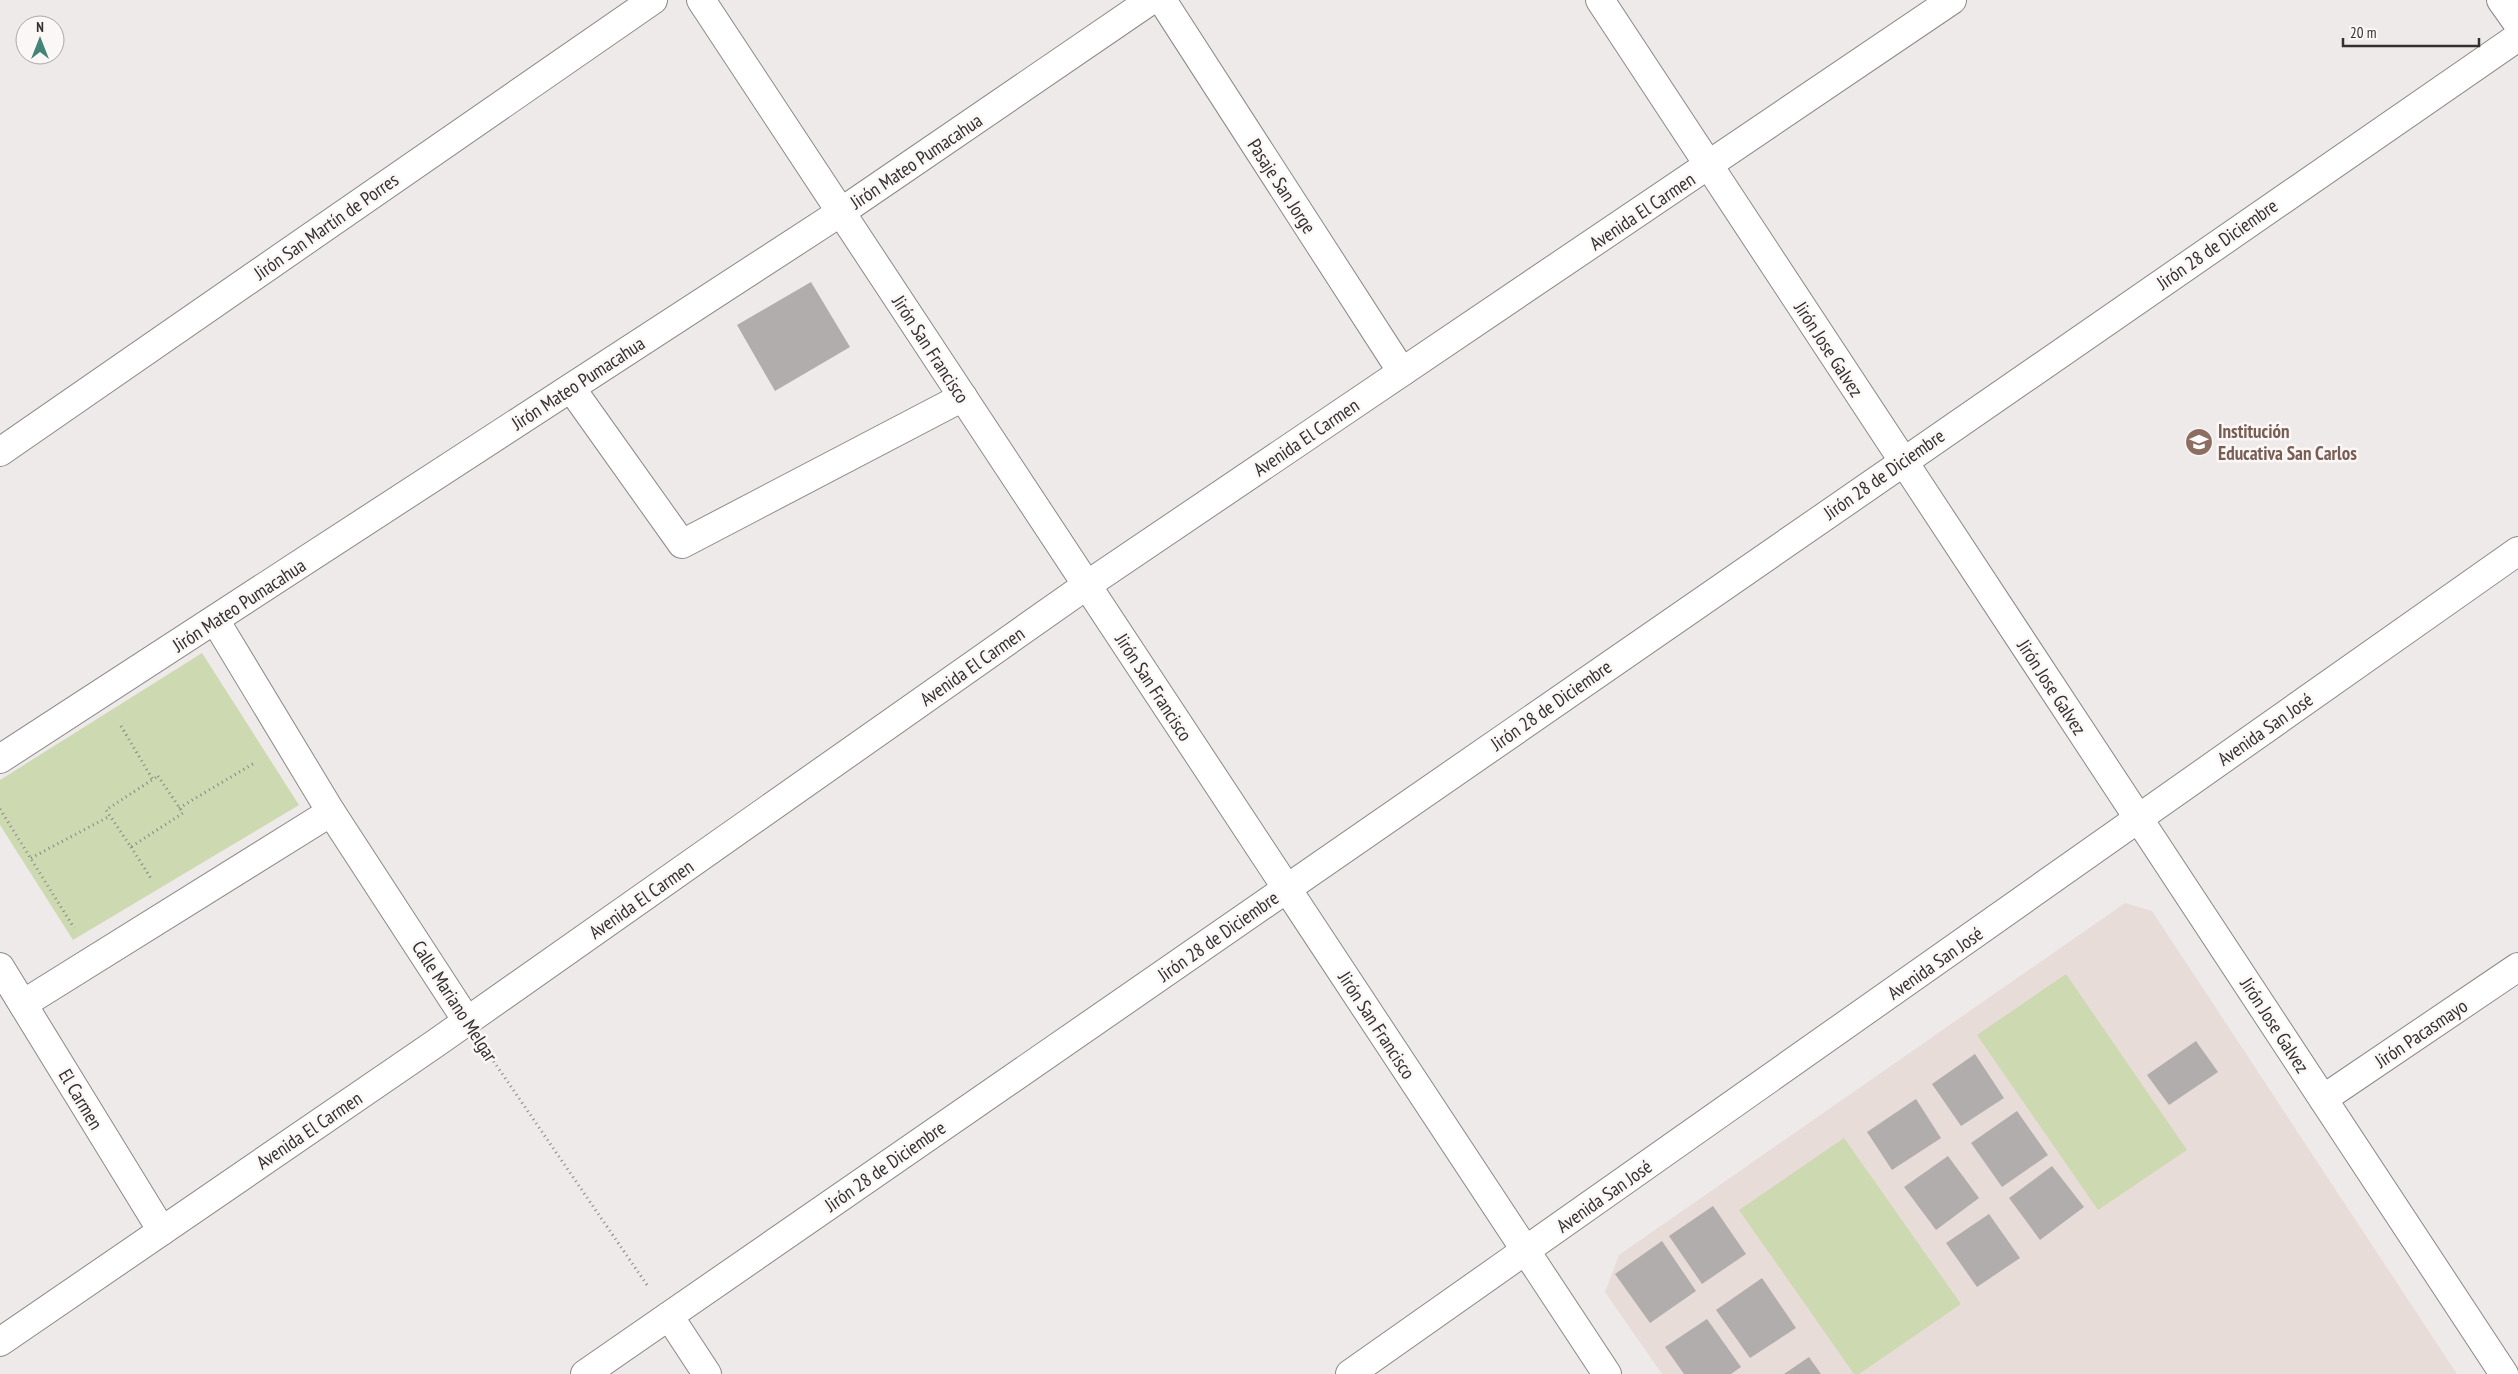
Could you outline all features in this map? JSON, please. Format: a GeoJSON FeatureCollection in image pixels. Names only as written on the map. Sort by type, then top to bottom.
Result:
{"type":"FeatureCollection","features":[{"type":"Feature","properties":{"kind":"street","name":"Jirón San Martín de Porres"},"geometry":{"type":"LineString","coordinates":[[0,452],[653,0]]}},
{"type":"Feature","properties":{"kind":"street","name":"Jirón San Francisco"},"geometry":{"type":"LineString","coordinates":[[701,0],[1608,1374]]}},
{"type":"Feature","properties":{"kind":"street","name":"Jirón Mateo Pumacahua"},"geometry":{"type":"LineString","coordinates":[[0,759],[841,212],[1151,0]]}},
{"type":"Feature","properties":{"kind":"street","name":"Pasaje San Jorge"},"geometry":{"type":"LineString","coordinates":[[1162,0],[1402,372]]}},
{"type":"Feature","properties":{"kind":"street","name":"Jirón Jose Galvez"},"geometry":{"type":"LineString","coordinates":[[1600,0],[2504,1374]]}},
{"type":"Feature","properties":{"kind":"street","name":"Avenida El Carmen"},"geometry":{"type":"LineString","coordinates":[[0,1342],[467,1021],[1087,585],[1952,0]]}},
{"type":"Feature","properties":{"kind":"street"},"geometry":{"type":"LineString","coordinates":[[2500,0],[2518,24]]}},
{"type":"Feature","properties":{"kind":"street","name":"Jirón 28 de Diciembre"},"geometry":{"type":"LineString","coordinates":[[585,1374],[2518,37]]}},
{"type":"Feature","properties":{"kind":"street"},"geometry":{"type":"LineString","coordinates":[[572,388],[682,544],[963,398]]}},
{"type":"Feature","properties":{"kind":"street","name":"Avenida San José"},"geometry":{"type":"LineString","coordinates":[[1350,1374],[2518,551]]}},
{"type":"Feature","properties":{"kind":"street","name":"Calle Mariano Melgar"},"geometry":{"type":"LineString","coordinates":[[215,620],[331,812],[467,1021]]}},
{"type":"Feature","properties":{"kind":"street"},"geometry":{"type":"LineString","coordinates":[[23,1004],[331,812]]}},
{"type":"Feature","properties":{"kind":"street","name":"El Carmen"},"geometry":{"type":"LineString","coordinates":[[0,966],[162,1231]]}},
{"type":"Feature","properties":{"kind":"street","name":"Jirón Pacasmayo"},"geometry":{"type":"LineString","coordinates":[[2323,1099],[2518,967]]}},
{"type":"Feature","properties":{"kind":"street"},"geometry":{"type":"LineString","coordinates":[[669,1316],[707,1374]]}},
{"type":"Feature","properties":{"kind":"path"},"geometry":{"type":"LineString","coordinates":[[120,723],[153,780]]}},
{"type":"Feature","properties":{"kind":"path"},"geometry":{"type":"LineString","coordinates":[[179,808],[263,758]]}},
{"type":"Feature","properties":{"kind":"path"},"geometry":{"type":"LineString","coordinates":[[130,847],[183,813],[158,776],[106,810],[130,847],[157,888]]}},
{"type":"Feature","properties":{"kind":"path"},"geometry":{"type":"LineString","coordinates":[[0,809],[79,936]]}},
{"type":"Feature","properties":{"kind":"path"},"geometry":{"type":"LineString","coordinates":[[31,858],[110,816]]}},
{"type":"Feature","properties":{"kind":"path","name":"Calle Mariano Melgar"},"geometry":{"type":"LineString","coordinates":[[467,1021],[669,1316]]}},
{"type":"Feature","properties":{"kind":"shaded area"},"geometry":{"type":"Polygon","coordinates":[[[2125,903],[2152,911],[2457,1374],[1662,1374],[1605,1292],[1619,1255],[2125,903]]]}},
{"type":"Feature","properties":{"kind":"green space"},"geometry":{"type":"Polygon","coordinates":[[[202,653],[299,805],[73,940],[0,825],[0,780],[202,653]]]}},
{"type":"Feature","properties":{"kind":"green space"},"geometry":{"type":"Polygon","coordinates":[[[2066,974],[2187,1150],[2098,1210],[1977,1035],[2066,974]]]}},
{"type":"Feature","properties":{"kind":"green space"},"geometry":{"type":"Polygon","coordinates":[[[1844,1138],[1961,1304],[1859,1374],[1854,1374],[1739,1210],[1844,1138]]]}},
{"type":"Feature","properties":{"kind":"building"},"geometry":{"type":"Polygon","coordinates":[[[811,282],[850,347],[775,391],[737,325],[811,282]]]}},
{"type":"Feature","properties":{"kind":"building"},"geometry":{"type":"Polygon","coordinates":[[[2196,1041],[2218,1072],[2169,1105],[2147,1075],[2196,1041]]]}},
{"type":"Feature","properties":{"kind":"building"},"geometry":{"type":"Polygon","coordinates":[[[1975,1054],[2004,1098],[1961,1126],[1932,1084],[1975,1054]]]}},
{"type":"Feature","properties":{"kind":"building"},"geometry":{"type":"Polygon","coordinates":[[[1916,1099],[1941,1138],[1892,1170],[1867,1132],[1916,1099]]]}},
{"type":"Feature","properties":{"kind":"building"},"geometry":{"type":"Polygon","coordinates":[[[2017,1111],[2048,1155],[2002,1187],[1971,1143],[2017,1111]]]}},
{"type":"Feature","properties":{"kind":"building"},"geometry":{"type":"Polygon","coordinates":[[[1948,1156],[1979,1198],[1936,1230],[1904,1187],[1948,1156]]]}},
{"type":"Feature","properties":{"kind":"building"},"geometry":{"type":"Polygon","coordinates":[[[2052,1166],[2084,1207],[2040,1240],[2009,1198],[2052,1166]]]}},
{"type":"Feature","properties":{"kind":"building"},"geometry":{"type":"Polygon","coordinates":[[[1713,1206],[1746,1254],[1702,1284],[1669,1236],[1713,1206]]]}},
{"type":"Feature","properties":{"kind":"building"},"geometry":{"type":"Polygon","coordinates":[[[1989,1214],[2020,1258],[1977,1287],[1946,1243],[1989,1214]]]}},
{"type":"Feature","properties":{"kind":"building"},"geometry":{"type":"Polygon","coordinates":[[[1662,1241],[1696,1291],[1650,1323],[1615,1274],[1662,1241]]]}},
{"type":"Feature","properties":{"kind":"building"},"geometry":{"type":"Polygon","coordinates":[[[1762,1278],[1796,1328],[1750,1358],[1716,1310],[1762,1278]]]}},
{"type":"Feature","properties":{"kind":"building"},"geometry":{"type":"Polygon","coordinates":[[[1707,1319],[1741,1367],[1731,1374],[1684,1374],[1665,1347],[1707,1319]]]}},
{"type":"Feature","properties":{"kind":"building"},"geometry":{"type":"Polygon","coordinates":[[[1809,1357],[1821,1374],[1784,1374],[1809,1357]]]}},
{"type":"Feature","properties":{"kind":"place","name":"Institución Educativa San Carlos"},"geometry":{"type":"Point","coordinates":[2199,442]}}]}
